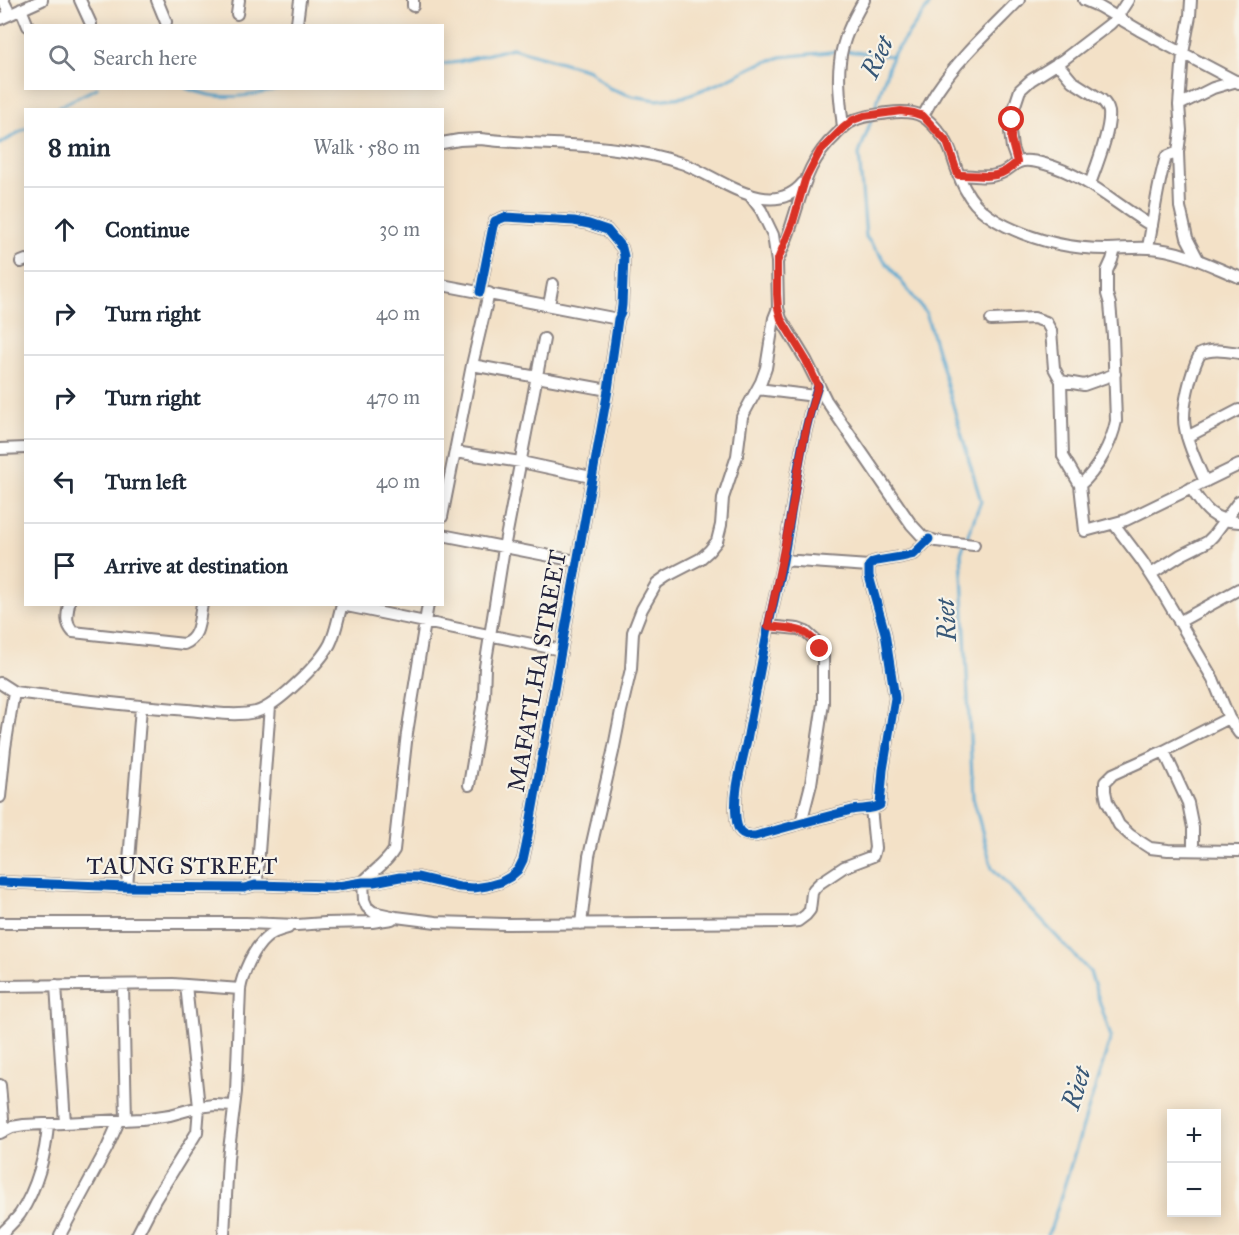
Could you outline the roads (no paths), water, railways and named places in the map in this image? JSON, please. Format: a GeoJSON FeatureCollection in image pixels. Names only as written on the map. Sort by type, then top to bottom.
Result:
{"type":"FeatureCollection","features":[{"type":"Feature","properties":{"kind":"street"},"geometry":{"type":"LineString","coordinates":[[3,0],[5,16],[42,0]]}},
{"type":"Feature","properties":{"kind":"street"},"geometry":{"type":"LineString","coordinates":[[80,0],[91,24]]}},
{"type":"Feature","properties":{"kind":"street"},"geometry":{"type":"LineString","coordinates":[[157,0],[166,22]]}},
{"type":"Feature","properties":{"kind":"street"},"geometry":{"type":"LineString","coordinates":[[237,14],[239,0]]}},
{"type":"Feature","properties":{"kind":"street"},"geometry":{"type":"LineString","coordinates":[[297,23],[300,0]]}},
{"type":"Feature","properties":{"kind":"street"},"geometry":{"type":"LineString","coordinates":[[843,128],[839,85],[840,62],[845,39],[864,0]]}},
{"type":"Feature","properties":{"kind":"street"},"geometry":{"type":"LineString","coordinates":[[923,116],[937,91],[951,74],[985,34],[1019,0]]}},
{"type":"Feature","properties":{"kind":"street"},"geometry":{"type":"LineString","coordinates":[[1084,0],[1238,82]]}},
{"type":"Feature","properties":{"kind":"street"},"geometry":{"type":"LineString","coordinates":[[1017,162],[1010,132],[1017,95],[1027,82],[1094,38],[1117,17],[1128,0]]}},
{"type":"Feature","properties":{"kind":"street"},"geometry":{"type":"LineString","coordinates":[[1191,0],[1191,16],[1183,52],[1179,105],[1181,131],[1178,152],[1180,207],[1186,238],[1198,259]]}},
{"type":"Feature","properties":{"kind":"street"},"geometry":{"type":"LineString","coordinates":[[21,9],[27,24]]}},
{"type":"Feature","properties":{"kind":"street"},"geometry":{"type":"LineString","coordinates":[[1057,63],[1068,78],[1106,103],[1108,109],[1108,128],[1090,184]]}},
{"type":"Feature","properties":{"kind":"street"},"geometry":{"type":"LineString","coordinates":[[1179,105],[1213,87],[1238,82]]}},
{"type":"Feature","properties":{"kind":"street"},"geometry":{"type":"LineString","coordinates":[[777,262],[793,222],[805,180],[820,151],[853,120],[864,116],[901,111],[923,116],[947,142],[967,195],[989,217],[1007,226],[1047,242],[1091,248],[1148,247],[1170,251],[1198,259],[1239,277]]}},
{"type":"Feature","properties":{"kind":"street"},"geometry":{"type":"LineString","coordinates":[[444,143],[480,139],[625,150],[655,155],[686,165],[748,194],[762,198],[784,198],[805,180]]}},
{"type":"Feature","properties":{"kind":"street"},"geometry":{"type":"LineString","coordinates":[[1148,247],[1161,172],[1166,157],[1178,152]]}},
{"type":"Feature","properties":{"kind":"street"},"geometry":{"type":"LineString","coordinates":[[958,175],[986,177],[997,175],[1007,171],[1017,162],[1031,161],[1060,168],[1090,184],[1152,226]]}},
{"type":"Feature","properties":{"kind":"street"},"geometry":{"type":"LineString","coordinates":[[748,194],[762,210],[770,226],[776,247],[778,308],[781,319],[806,360],[816,391],[830,407],[911,524],[922,536],[974,545]]}},
{"type":"Feature","properties":{"kind":"street","name":"MAFATLHA STREET"},"geometry":{"type":"LineString","coordinates":[[363,882],[417,877],[459,887],[474,888],[510,878],[518,870],[523,860],[526,846],[608,390],[618,319],[621,313],[623,254],[616,240],[607,230],[589,224],[505,217],[495,221],[491,232],[484,292]]}},
{"type":"Feature","properties":{"kind":"street"},"geometry":{"type":"LineString","coordinates":[[1080,485],[1089,477],[1106,448],[1116,421],[1110,304],[1107,294],[1107,271],[1114,249]]}},
{"type":"Feature","properties":{"kind":"street"},"geometry":{"type":"LineString","coordinates":[[549,305],[553,284]]}},
{"type":"Feature","properties":{"kind":"street"},"geometry":{"type":"LineString","coordinates":[[444,285],[618,319]]}},
{"type":"Feature","properties":{"kind":"street"},"geometry":{"type":"LineString","coordinates":[[444,507],[484,292]]}},
{"type":"Feature","properties":{"kind":"street"},"geometry":{"type":"LineString","coordinates":[[581,924],[589,856],[632,669],[633,632],[642,609],[657,584],[667,576],[700,560],[717,541],[723,498],[737,456],[742,417],[762,382],[778,308]]}},
{"type":"Feature","properties":{"kind":"street"},"geometry":{"type":"LineString","coordinates":[[991,320],[1034,318],[1046,322],[1051,331],[1054,368],[1061,381],[1063,456],[1080,485],[1085,531],[1126,520],[1239,465]]}},
{"type":"Feature","properties":{"kind":"street"},"geometry":{"type":"LineString","coordinates":[[469,785],[484,696],[486,667],[504,548],[544,339]]}},
{"type":"Feature","properties":{"kind":"street"},"geometry":{"type":"LineString","coordinates":[[1205,482],[1185,431],[1184,417],[1188,391],[1200,354],[1216,350],[1239,353]]}},
{"type":"Feature","properties":{"kind":"street"},"geometry":{"type":"LineString","coordinates":[[472,365],[608,390]]}},
{"type":"Feature","properties":{"kind":"street"},"geometry":{"type":"LineString","coordinates":[[1061,381],[1084,385],[1114,374]]}},
{"type":"Feature","properties":{"kind":"street"},"geometry":{"type":"LineString","coordinates":[[758,389],[816,391]]}},
{"type":"Feature","properties":{"kind":"street"},"geometry":{"type":"LineString","coordinates":[[816,391],[803,441],[783,560],[738,784],[736,817],[738,826],[746,836],[755,836],[859,808],[878,807],[881,802],[883,770],[895,698],[886,640],[868,572],[869,566],[877,561],[914,554],[929,539]]}},
{"type":"Feature","properties":{"kind":"street"},"geometry":{"type":"LineString","coordinates":[[1187,437],[1239,410]]}},
{"type":"Feature","properties":{"kind":"street"},"geometry":{"type":"LineString","coordinates":[[0,449],[24,448]]}},
{"type":"Feature","properties":{"kind":"street"},"geometry":{"type":"LineString","coordinates":[[455,452],[521,462],[591,477]]}},
{"type":"Feature","properties":{"kind":"street"},"geometry":{"type":"LineString","coordinates":[[1228,471],[1239,476]]}},
{"type":"Feature","properties":{"kind":"street"},"geometry":{"type":"LineString","coordinates":[[1191,488],[1205,509],[1224,520],[1239,522]]}},
{"type":"Feature","properties":{"kind":"street"},"geometry":{"type":"LineString","coordinates":[[1151,574],[1206,542],[1239,501]]}},
{"type":"Feature","properties":{"kind":"street"},"geometry":{"type":"LineString","coordinates":[[1114,524],[1151,574],[1213,679],[1229,718],[1239,733]]}},
{"type":"Feature","properties":{"kind":"street"},"geometry":{"type":"LineString","coordinates":[[444,536],[576,561]]}},
{"type":"Feature","properties":{"kind":"street"},"geometry":{"type":"LineString","coordinates":[[783,560],[869,566]]}},
{"type":"Feature","properties":{"kind":"street"},"geometry":{"type":"LineString","coordinates":[[1179,621],[1239,589]]}},
{"type":"Feature","properties":{"kind":"street"},"geometry":{"type":"LineString","coordinates":[[69,606],[68,624],[73,632],[184,644],[195,637],[202,606]]}},
{"type":"Feature","properties":{"kind":"street"},"geometry":{"type":"LineString","coordinates":[[0,683],[14,692],[141,707],[239,714],[258,711],[270,706],[285,695],[320,658],[330,644],[342,606]]}},
{"type":"Feature","properties":{"kind":"street"},"geometry":{"type":"LineString","coordinates":[[347,606],[561,650]]}},
{"type":"Feature","properties":{"kind":"street"},"geometry":{"type":"LineString","coordinates":[[428,606],[407,733],[394,850],[387,862],[363,882],[364,900],[373,912],[436,922],[506,924],[798,921],[810,910],[812,893],[820,883],[843,867],[873,856],[875,848],[871,808]]}},
{"type":"Feature","properties":{"kind":"street"},"geometry":{"type":"LineString","coordinates":[[768,626],[806,632],[816,641],[823,656],[823,703],[811,784],[801,823]]}},
{"type":"Feature","properties":{"kind":"street"},"geometry":{"type":"LineString","coordinates":[[0,797],[2,748],[14,692]]}},
{"type":"Feature","properties":{"kind":"street"},"geometry":{"type":"LineString","coordinates":[[255,885],[270,706]]}},
{"type":"Feature","properties":{"kind":"street"},"geometry":{"type":"LineString","coordinates":[[127,887],[141,707]]}},
{"type":"Feature","properties":{"kind":"street"},"geometry":{"type":"LineString","coordinates":[[1229,718],[1113,774],[1105,782],[1106,796],[1124,831],[1150,848],[1239,851]]}},
{"type":"Feature","properties":{"kind":"street"},"geometry":{"type":"LineString","coordinates":[[1164,751],[1188,803],[1193,850]]}},
{"type":"Feature","properties":{"kind":"street","name":"TAUNG STREET"},"geometry":{"type":"LineString","coordinates":[[0,882],[127,887],[244,888],[255,885],[332,887],[363,882]]}},
{"type":"Feature","properties":{"kind":"street"},"geometry":{"type":"LineString","coordinates":[[0,923],[297,925],[386,921],[396,917]]}},
{"type":"Feature","properties":{"kind":"street"},"geometry":{"type":"LineString","coordinates":[[224,1235],[242,979],[260,943],[279,930],[297,925]]}},
{"type":"Feature","properties":{"kind":"street"},"geometry":{"type":"LineString","coordinates":[[56,985],[65,1123]]}},
{"type":"Feature","properties":{"kind":"street"},"geometry":{"type":"LineString","coordinates":[[60,1235],[123,1120],[123,985]]}},
{"type":"Feature","properties":{"kind":"street"},"geometry":{"type":"LineString","coordinates":[[0,986],[186,985],[240,989]]}},
{"type":"Feature","properties":{"kind":"street"},"geometry":{"type":"LineString","coordinates":[[137,1235],[155,1200],[197,1132],[199,1107],[186,985]]}},
{"type":"Feature","properties":{"kind":"street"},"geometry":{"type":"LineString","coordinates":[[0,1085],[2,1131],[24,1125],[158,1118],[199,1107],[234,1106]]}},
{"type":"Feature","properties":{"kind":"street"},"geometry":{"type":"LineString","coordinates":[[0,1235],[18,1216],[29,1198],[38,1174],[48,1124]]}},
{"type":"Feature","properties":{"kind":"waterway","name":"Riet"},"geometry":{"type":"LineString","coordinates":[[874,111],[892,56],[933,0]]}},
{"type":"Feature","properties":{"kind":"waterway"},"geometry":{"type":"LineString","coordinates":[[444,64],[512,48],[589,70],[609,88],[632,96],[657,100],[683,97],[781,57],[839,51]]}},
{"type":"Feature","properties":{"kind":"waterway"},"geometry":{"type":"LineString","coordinates":[[845,51],[892,56]]}},
{"type":"Feature","properties":{"kind":"waterway"},"geometry":{"type":"LineString","coordinates":[[57,108],[93,90]]}},
{"type":"Feature","properties":{"kind":"waterway"},"geometry":{"type":"LineString","coordinates":[[193,90],[226,97],[273,90]]}},
{"type":"Feature","properties":{"kind":"waterway","name":"Riet"},"geometry":{"type":"LineString","coordinates":[[872,118],[859,154],[866,237],[926,313],[981,501],[961,553],[973,798],[992,868],[1090,972],[1111,1037],[1047,1235]]}},
{"type":"Feature","properties":{"kind":"waterway"},"geometry":{"type":"LineString","coordinates":[[0,144],[24,129]]}}]}
